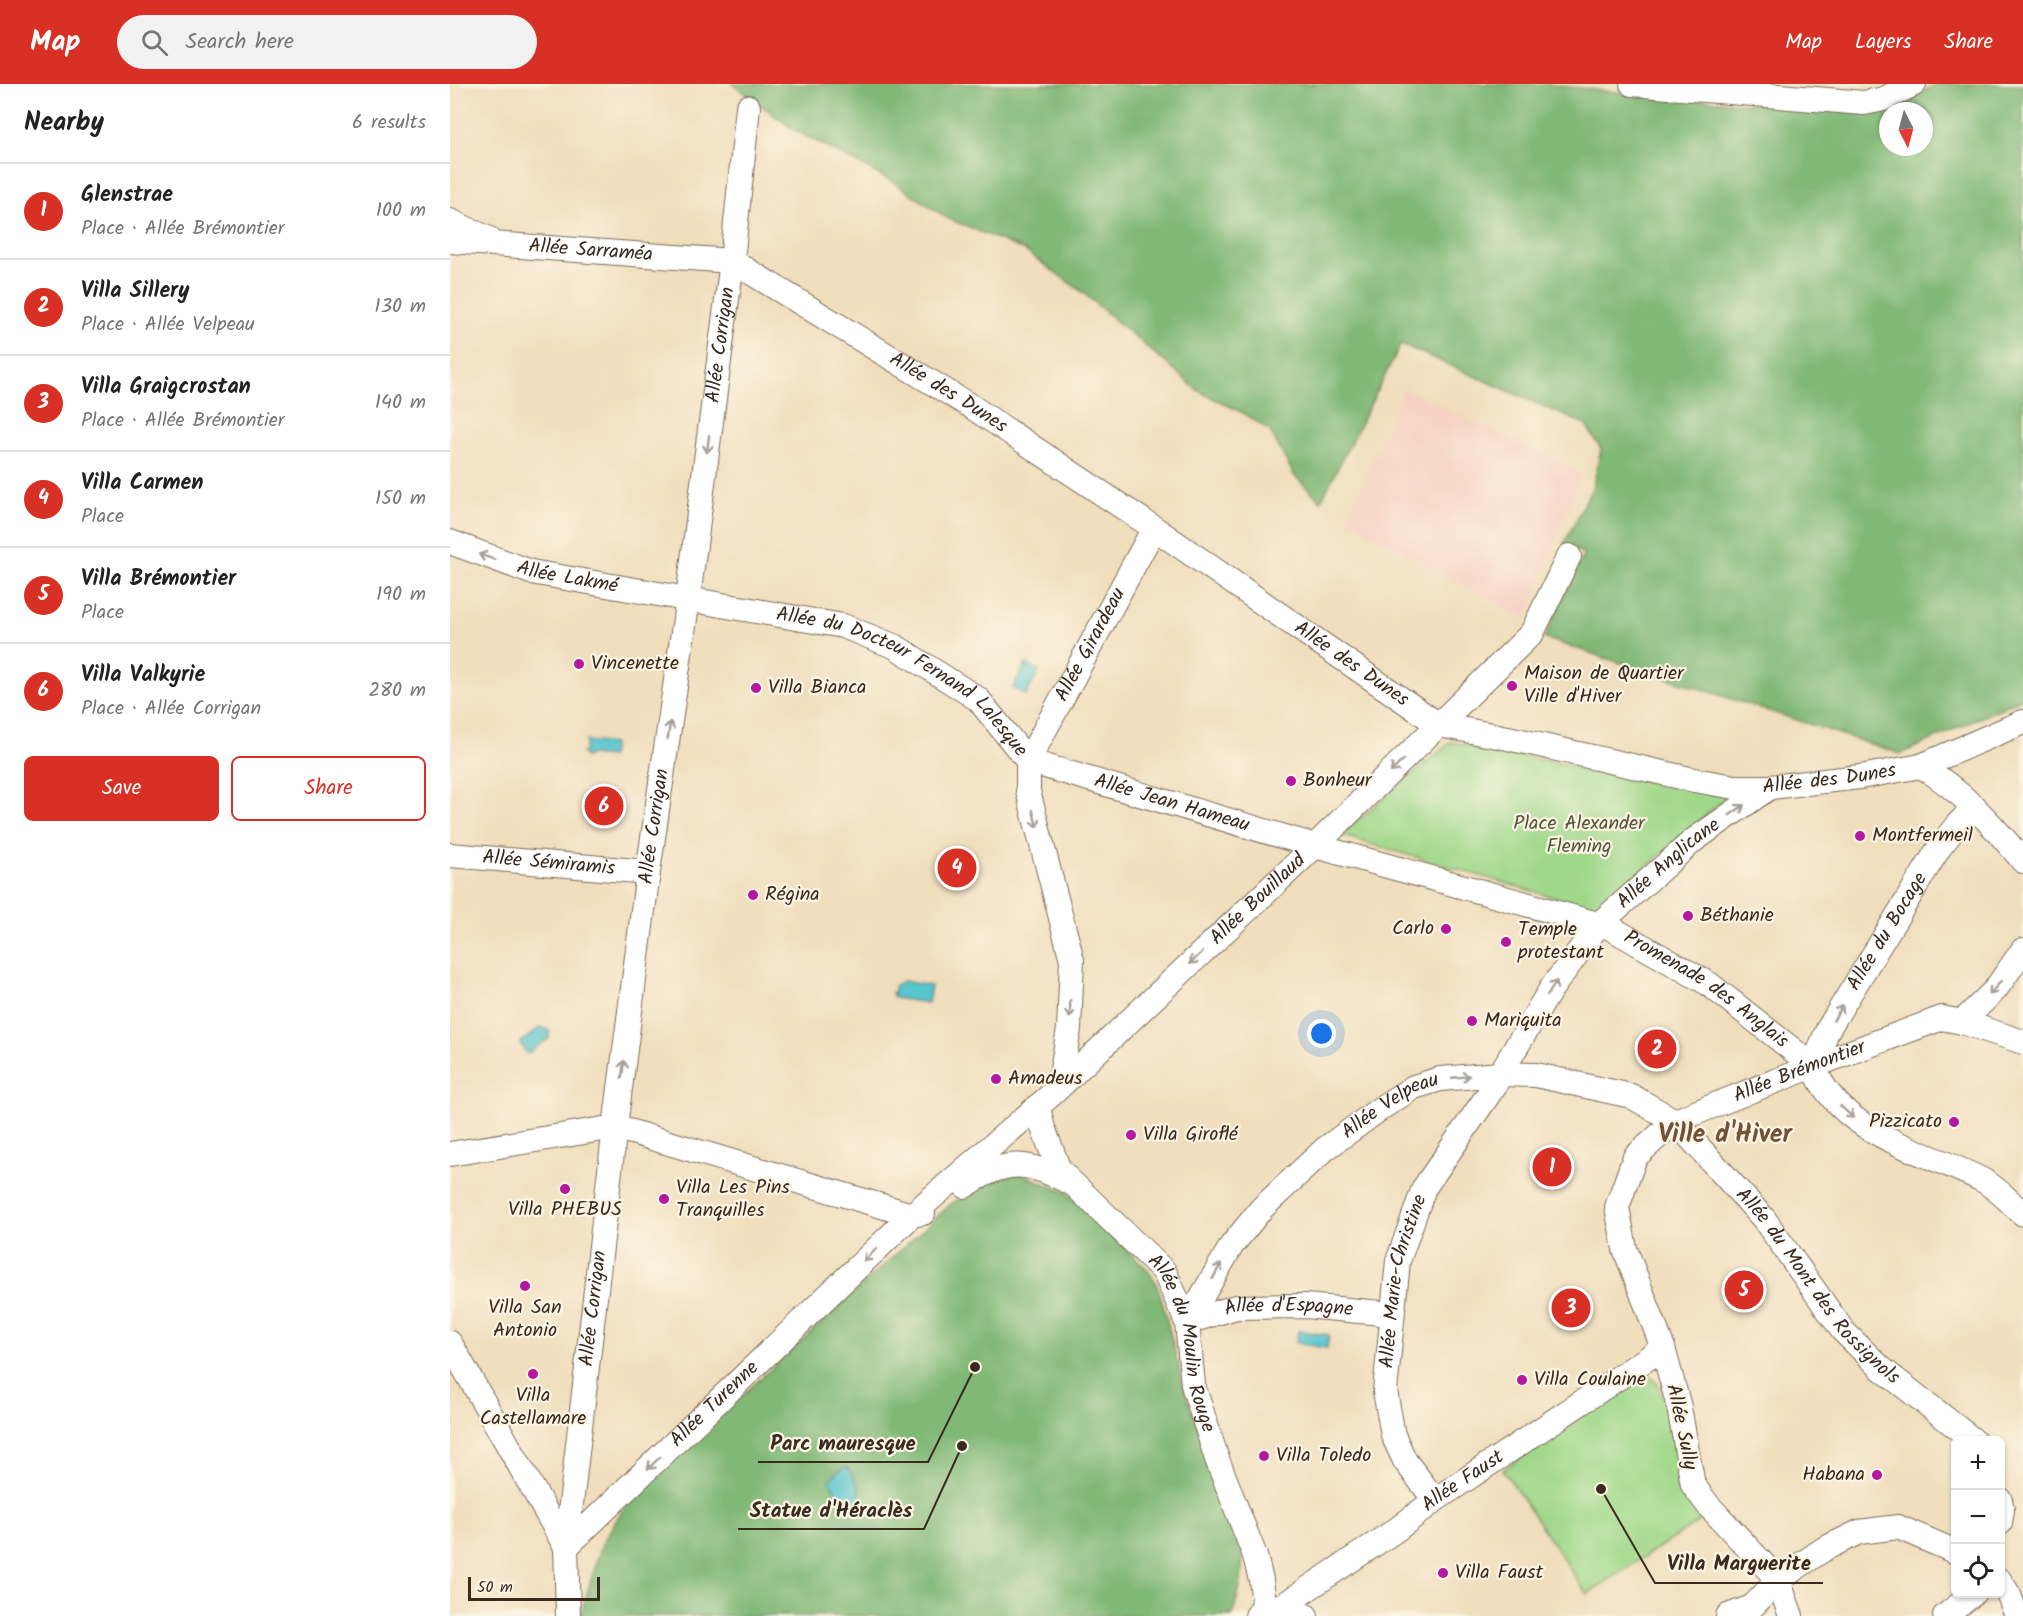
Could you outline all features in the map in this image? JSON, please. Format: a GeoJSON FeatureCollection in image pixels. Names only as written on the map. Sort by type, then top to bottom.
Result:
{"type":"FeatureCollection","features":[{"type":"Feature","properties":{"kind":"street"},"geometry":{"type":"LineString","coordinates":[[1646,85],[1863,94],[1884,99],[1914,84]]}},
{"type":"Feature","properties":{"kind":"street","name":"Allée Corrigan"},"geometry":{"type":"LineString","coordinates":[[566,1547],[615,1127],[732,261],[748,107]]}},
{"type":"Feature","properties":{"kind":"street"},"geometry":{"type":"LineString","coordinates":[[450,221],[498,244]]}},
{"type":"Feature","properties":{"kind":"street","name":"Allée Sarraméa"},"geometry":{"type":"LineString","coordinates":[[450,241],[732,261]]}},
{"type":"Feature","properties":{"kind":"street","name":"Allée des Dunes"},"geometry":{"type":"LineString","coordinates":[[732,261],[972,406],[1154,528],[1439,725],[1736,787],[1770,787],[1860,777],[1921,766],[1943,780],[1975,807],[2023,861]]}},
{"type":"Feature","properties":{"kind":"street","name":"Allée Girardeau"},"geometry":{"type":"LineString","coordinates":[[1028,761],[1154,528]]}},
{"type":"Feature","properties":{"kind":"street","name":"Allée Lakmé"},"geometry":{"type":"LineString","coordinates":[[450,542],[531,572],[688,598]]}},
{"type":"Feature","properties":{"kind":"street","name":"Allée Bouillaud"},"geometry":{"type":"LineString","coordinates":[[912,1215],[1059,1087],[1315,846],[1532,633],[1569,556]]}},
{"type":"Feature","properties":{"kind":"street","name":"Allée du Docteur Fernand Lalesque"},"geometry":{"type":"LineString","coordinates":[[688,598],[843,626],[896,647],[978,699],[1028,761],[1028,791],[1072,960],[1069,1029],[1059,1087]]}},
{"type":"Feature","properties":{"kind":"street"},"geometry":{"type":"LineString","coordinates":[[1921,766],[2023,722]]}},
{"type":"Feature","properties":{"kind":"street","name":"Allée Jean Hameau"},"geometry":{"type":"LineString","coordinates":[[1028,761],[1315,846]]}},
{"type":"Feature","properties":{"kind":"street","name":"Allée Anglicane"},"geometry":{"type":"LineString","coordinates":[[1500,1074],[1551,988],[1599,924],[1695,840],[1770,787]]}},
{"type":"Feature","properties":{"kind":"street","name":"Allée du Bocage"},"geometry":{"type":"LineString","coordinates":[[1813,1066],[1828,1029],[1939,848],[1975,807]]}},
{"type":"Feature","properties":{"kind":"street","name":"Promenade des Anglais"},"geometry":{"type":"LineString","coordinates":[[1315,846],[1609,927],[1709,984],[1813,1066]]}},
{"type":"Feature","properties":{"kind":"street","name":"Allée Sémiramis"},"geometry":{"type":"LineString","coordinates":[[450,855],[648,872]]}},
{"type":"Feature","properties":{"kind":"street"},"geometry":{"type":"LineString","coordinates":[[1962,1022],[1995,990],[2023,950]]}},
{"type":"Feature","properties":{"kind":"street","name":"Allée Brémontier"},"geometry":{"type":"LineString","coordinates":[[1664,1348],[1625,1249],[1617,1208],[1635,1157],[1675,1121],[1942,1018],[1962,1022],[2023,1042]]}},
{"type":"Feature","properties":{"kind":"street"},"geometry":{"type":"LineString","coordinates":[[1813,1066],[1818,1078],[1841,1107],[1864,1128],[1986,1182],[2023,1214]]}},
{"type":"Feature","properties":{"kind":"street","name":"Allée Velpeau"},"geometry":{"type":"LineString","coordinates":[[1187,1322],[1232,1245],[1262,1208],[1325,1149],[1384,1106],[1414,1088],[1440,1079],[1500,1074],[1536,1075],[1631,1096],[1675,1121]]}},
{"type":"Feature","properties":{"kind":"street","name":"Allée Marie-Christine"},"geometry":{"type":"LineString","coordinates":[[1436,1500],[1405,1461],[1393,1435],[1385,1391],[1398,1261],[1425,1188],[1495,1085],[1500,1074]]}},
{"type":"Feature","properties":{"kind":"street","name":"Allée du Moulin Rouge"},"geometry":{"type":"LineString","coordinates":[[1038,1106],[1042,1125],[1059,1170],[1164,1271],[1187,1322],[1193,1385],[1217,1459],[1255,1556],[1267,1610]]}},
{"type":"Feature","properties":{"kind":"street","name":"Allée du Mont des Rossignols"},"geometry":{"type":"LineString","coordinates":[[1675,1121],[1764,1219],[1843,1331],[1882,1369],[1968,1436]]}},
{"type":"Feature","properties":{"kind":"street"},"geometry":{"type":"LineString","coordinates":[[450,1154],[615,1127],[912,1215],[934,1209],[984,1173],[1008,1165],[1033,1167],[1073,1184]]}},
{"type":"Feature","properties":{"kind":"street"},"geometry":{"type":"LineString","coordinates":[[1003,1137],[998,1147],[998,1159],[1008,1165]]}},
{"type":"Feature","properties":{"kind":"street","name":"Allée Turenne"},"geometry":{"type":"LineString","coordinates":[[566,1547],[912,1215]]}},
{"type":"Feature","properties":{"kind":"street","name":"Allée d'Espagne"},"geometry":{"type":"LineString","coordinates":[[1187,1322],[1236,1307],[1305,1306],[1392,1314]]}},
{"type":"Feature","properties":{"kind":"street"},"geometry":{"type":"LineString","coordinates":[[450,1343],[566,1547],[568,1616]]}},
{"type":"Feature","properties":{"kind":"street","name":"Allée Faust"},"geometry":{"type":"LineString","coordinates":[[1267,1610],[1396,1530],[1436,1500],[1664,1348]]}},
{"type":"Feature","properties":{"kind":"street","name":"Allée Sully"},"geometry":{"type":"LineString","coordinates":[[1664,1348],[1679,1407],[1694,1485],[1708,1505],[1778,1580],[1791,1616]]}},
{"type":"Feature","properties":{"kind":"street"},"geometry":{"type":"LineString","coordinates":[[1728,1616],[1752,1607],[1778,1580],[1824,1549],[1859,1532],[1898,1527],[1951,1550]]}},
{"type":"Feature","properties":{"kind":"street"},"geometry":{"type":"LineString","coordinates":[[2005,1580],[2023,1580]]}},
{"type":"Feature","properties":{"kind":"street"},"geometry":{"type":"LineString","coordinates":[[2005,1588],[2017,1616]]}},
{"type":"Feature","properties":{"kind":"street"},"geometry":{"type":"LineString","coordinates":[[1945,1616],[1967,1598]]}},
{"type":"Feature","properties":{"kind":"street"},"geometry":{"type":"LineString","coordinates":[[1267,1610],[1306,1616]]}},
{"type":"Feature","properties":{"kind":"shaded area"},"geometry":{"type":"Polygon","coordinates":[[[1404,388],[1581,473],[1527,620],[1347,520],[1404,388]]]}},
{"type":"Feature","properties":{"kind":"green space"},"geometry":{"type":"Polygon","coordinates":[[[733,84],[1546,84],[1859,113],[1879,110],[1879,156],[1933,156],[1933,102],[1903,102],[1937,84],[2023,84],[2023,698],[1901,754],[1544,638],[1584,554],[1564,544],[1593,486],[1601,449],[1586,425],[1401,344],[1321,501],[1294,475],[1270,431],[1243,413],[1199,391],[1082,292],[1024,250],[947,218],[895,183],[793,129],[733,84]]]}},
{"type":"Feature","properties":{"kind":"green space","name":"Place Alexander Fleming"},"geometry":{"type":"Polygon","coordinates":[[[1451,742],[1728,796],[1597,910],[1340,835],[1451,742]]]}},
{"type":"Feature","properties":{"kind":"green space"},"geometry":{"type":"Polygon","coordinates":[[[1022,1174],[1067,1193],[1146,1268],[1155,1281],[1186,1395],[1243,1555],[1241,1583],[1232,1616],[580,1616],[602,1544],[623,1509],[653,1477],[951,1204],[989,1179],[1022,1174]]]}},
{"type":"Feature","properties":{"kind":"green space"},"geometry":{"type":"Polygon","coordinates":[[[1648,1374],[1658,1384],[1667,1405],[1706,1517],[1587,1594],[1503,1470],[1630,1382],[1648,1374]]]}},
{"type":"Feature","properties":{"kind":"water"},"geometry":{"type":"Polygon","coordinates":[[[1026,664],[1039,671],[1026,695],[1013,688],[1026,664]]]}},
{"type":"Feature","properties":{"kind":"water"},"geometry":{"type":"Polygon","coordinates":[[[586,741],[613,744],[611,757],[589,755],[585,757],[582,753],[585,751],[586,741]]]}},
{"type":"Feature","properties":{"kind":"water"},"geometry":{"type":"Polygon","coordinates":[[[903,981],[931,986],[928,1003],[895,998],[892,994],[894,986],[903,981]]]}},
{"type":"Feature","properties":{"kind":"water"},"geometry":{"type":"Polygon","coordinates":[[[541,1027],[549,1031],[549,1038],[527,1054],[520,1043],[541,1027]]]}},
{"type":"Feature","properties":{"kind":"water"},"geometry":{"type":"Polygon","coordinates":[[[1298,1331],[1329,1335],[1327,1348],[1296,1343],[1298,1331]]]}},
{"type":"Feature","properties":{"kind":"water"},"geometry":{"type":"Polygon","coordinates":[[[847,1467],[858,1487],[857,1510],[844,1506],[830,1480],[838,1471],[847,1467]]]}},
{"type":"Feature","properties":{"kind":"place","name":"Vincenette"},"geometry":{"type":"Point","coordinates":[579,664]}},
{"type":"Feature","properties":{"kind":"place","name":"Maison de Quartier Ville d'Hiver"},"geometry":{"type":"Point","coordinates":[1512,686]}},
{"type":"Feature","properties":{"kind":"place","name":"Villa Bianca"},"geometry":{"type":"Point","coordinates":[756,688]}},
{"type":"Feature","properties":{"kind":"place","name":"Bonheur"},"geometry":{"type":"Point","coordinates":[1291,781]}},
{"type":"Feature","properties":{"kind":"place","name":"Villa Valkyrie"},"geometry":{"type":"Point","coordinates":[604,806]}},
{"type":"Feature","properties":{"kind":"place","name":"Montfermeil"},"geometry":{"type":"Point","coordinates":[1860,836]}},
{"type":"Feature","properties":{"kind":"place","name":"Villa Carmen"},"geometry":{"type":"Point","coordinates":[957,868]}},
{"type":"Feature","properties":{"kind":"place","name":"Régina"},"geometry":{"type":"Point","coordinates":[753,895]}},
{"type":"Feature","properties":{"kind":"place","name":"Béthanie"},"geometry":{"type":"Point","coordinates":[1688,916]}},
{"type":"Feature","properties":{"kind":"place","name":"Carlo"},"geometry":{"type":"Point","coordinates":[1446,929]}},
{"type":"Feature","properties":{"kind":"place","name":"Temple protestant"},"geometry":{"type":"Point","coordinates":[1506,942]}},
{"type":"Feature","properties":{"kind":"place","name":"Mariquita"},"geometry":{"type":"Point","coordinates":[1472,1021]}},
{"type":"Feature","properties":{"kind":"place","name":"Villa Sillery"},"geometry":{"type":"Point","coordinates":[1657,1049]}},
{"type":"Feature","properties":{"kind":"place","name":"Amadeus"},"geometry":{"type":"Point","coordinates":[996,1079]}},
{"type":"Feature","properties":{"kind":"place","name":"Pizzicato"},"geometry":{"type":"Point","coordinates":[1954,1122]}},
{"type":"Feature","properties":{"kind":"place","name":"Villa Giroflé"},"geometry":{"type":"Point","coordinates":[1131,1135]}},
{"type":"Feature","properties":{"kind":"place","name":"Glenstrae"},"geometry":{"type":"Point","coordinates":[1552,1167]}},
{"type":"Feature","properties":{"kind":"place","name":"Villa PHEBUS"},"geometry":{"type":"Point","coordinates":[565,1189]}},
{"type":"Feature","properties":{"kind":"place","name":"Villa Les Pins Tranquilles"},"geometry":{"type":"Point","coordinates":[664,1199]}},
{"type":"Feature","properties":{"kind":"place","name":"Villa San Antonio"},"geometry":{"type":"Point","coordinates":[525,1286]}},
{"type":"Feature","properties":{"kind":"place","name":"Villa Brémontier"},"geometry":{"type":"Point","coordinates":[1744,1290]}},
{"type":"Feature","properties":{"kind":"place","name":"Villa Graigcrostan"},"geometry":{"type":"Point","coordinates":[1571,1308]}},
{"type":"Feature","properties":{"kind":"place","name":"Parc mauresque"},"geometry":{"type":"Point","coordinates":[975,1367]}},
{"type":"Feature","properties":{"kind":"place","name":"Villa Castellamare"},"geometry":{"type":"Point","coordinates":[533,1374]}},
{"type":"Feature","properties":{"kind":"place","name":"Villa Coulaine"},"geometry":{"type":"Point","coordinates":[1522,1380]}},
{"type":"Feature","properties":{"kind":"place","name":"Statue d'Héraclès"},"geometry":{"type":"Point","coordinates":[962,1446]}},
{"type":"Feature","properties":{"kind":"place","name":"Villa Toledo"},"geometry":{"type":"Point","coordinates":[1264,1456]}},
{"type":"Feature","properties":{"kind":"place","name":"Habana"},"geometry":{"type":"Point","coordinates":[1877,1475]}},
{"type":"Feature","properties":{"kind":"place","name":"Villa Marguerite"},"geometry":{"type":"Point","coordinates":[1601,1489]}},
{"type":"Feature","properties":{"kind":"place","name":"Villa Faust"},"geometry":{"type":"Point","coordinates":[1443,1573]}},
{"type":"Feature","properties":{"kind":"district","name":"Ville d'Hiver"},"geometry":{"type":"Point","coordinates":[1725,1135]}}]}
